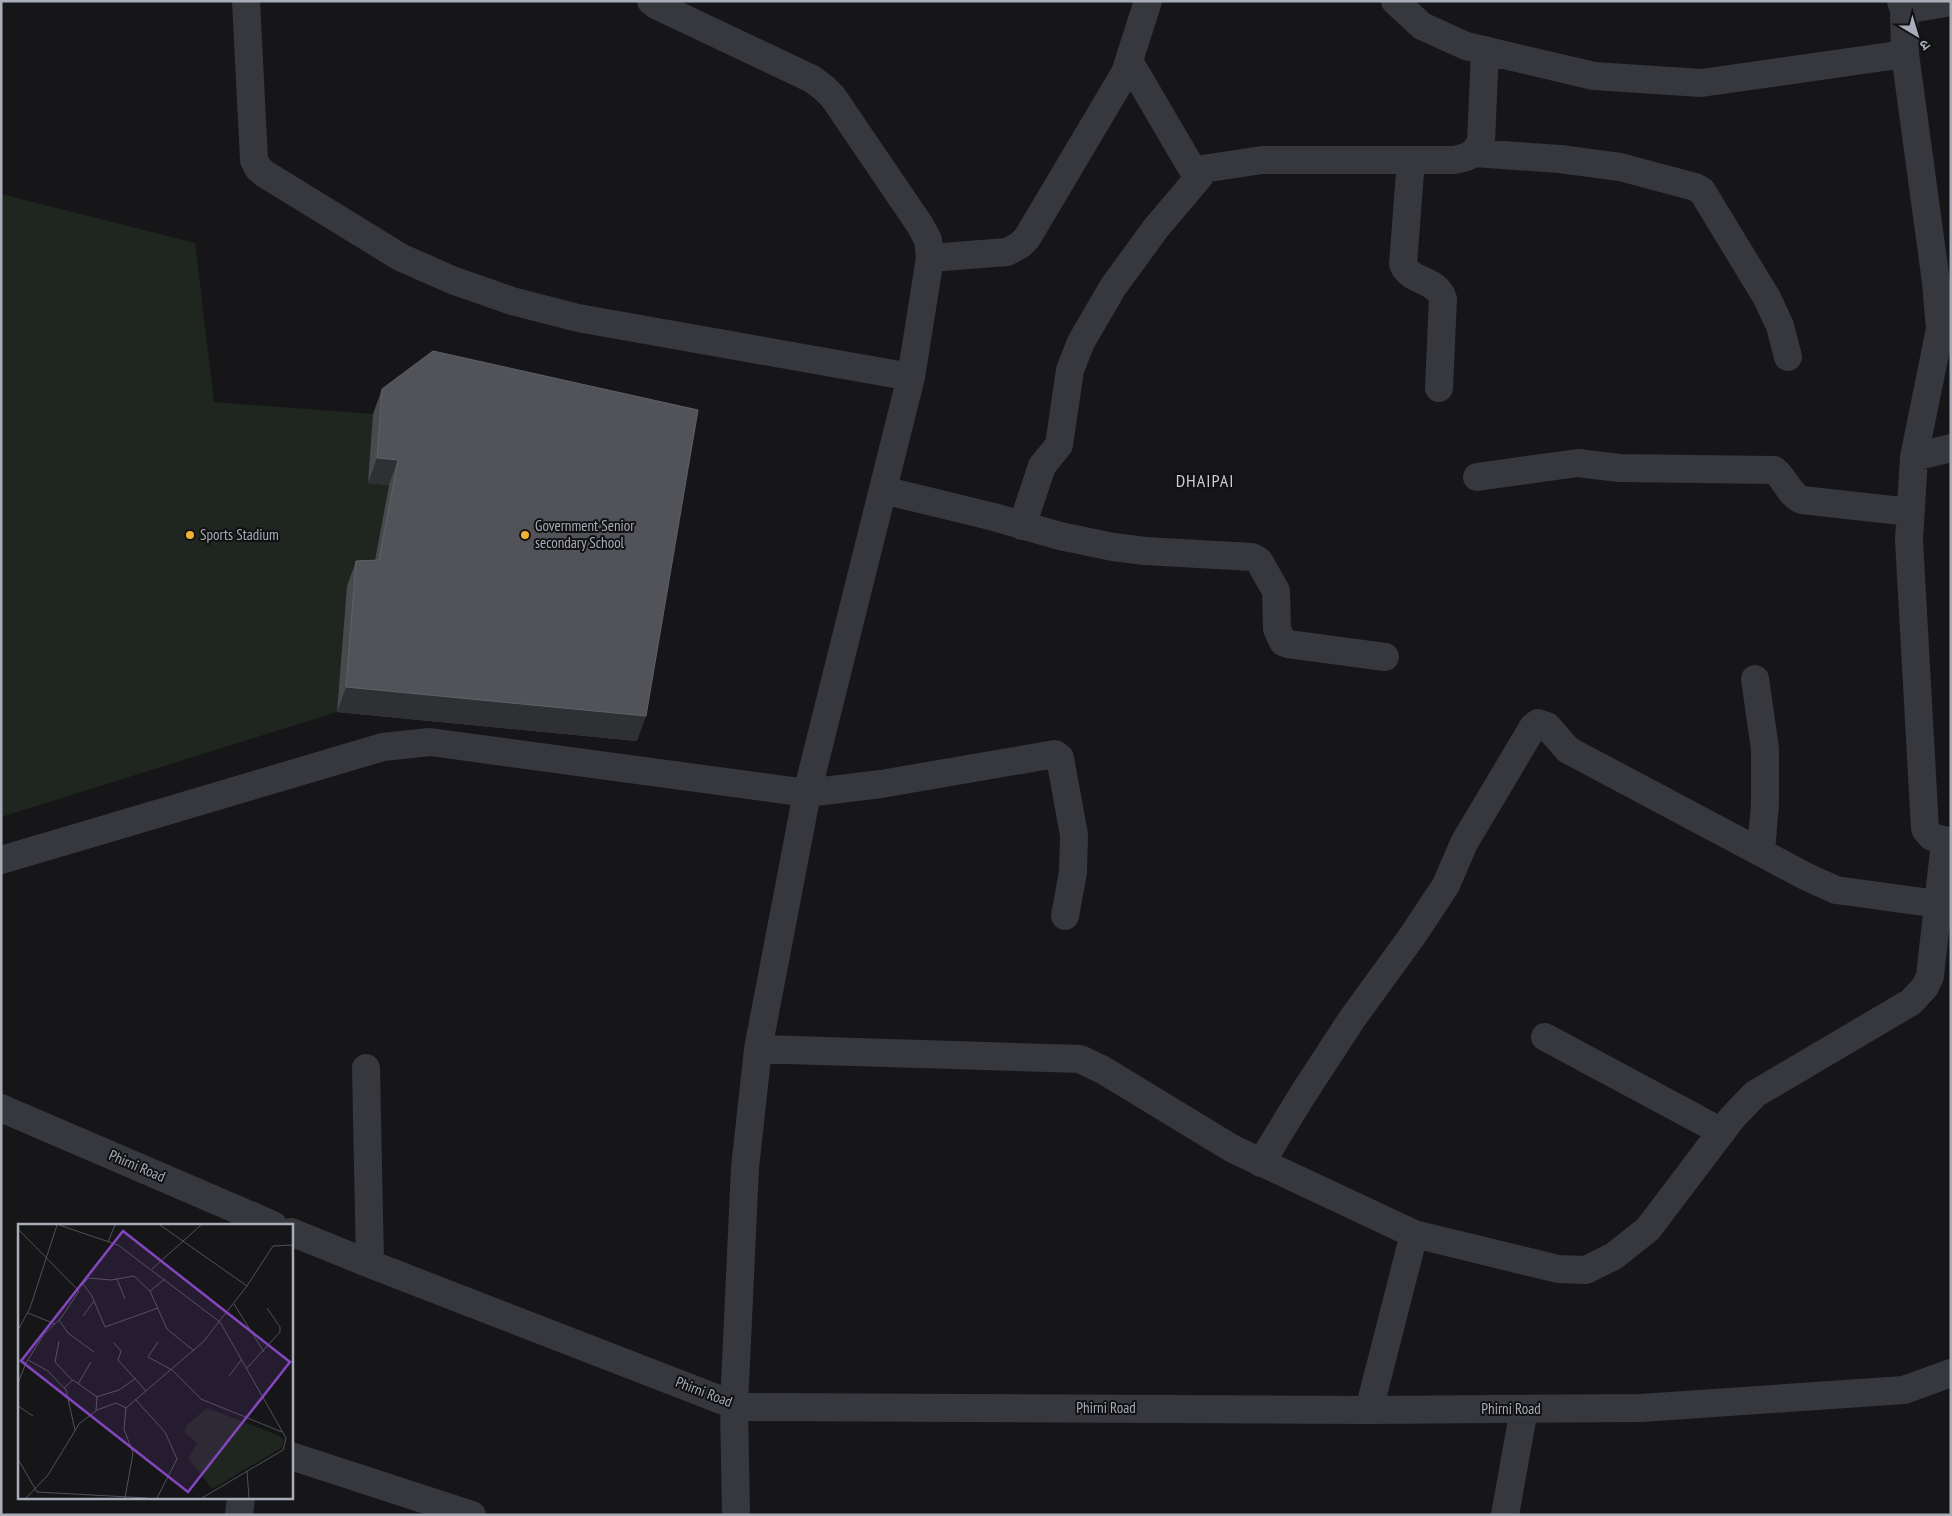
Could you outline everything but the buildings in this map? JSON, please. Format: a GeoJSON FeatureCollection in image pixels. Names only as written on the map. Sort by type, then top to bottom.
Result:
{"type":"FeatureCollection","features":[{"type":"Feature","properties":{"kind":"street"},"geometry":{"type":"LineString","coordinates":[[246,1],[254,160],[258,168],[400,257],[452,280],[512,301],[578,318],[912,377]]}},
{"type":"Feature","properties":{"kind":"street"},"geometry":{"type":"LineString","coordinates":[[651,1],[812,79],[824,88],[833,97],[920,226],[928,240],[930,258],[912,377],[807,793],[758,1049],[745,1168],[734,1405],[736,1515]]}},
{"type":"Feature","properties":{"kind":"street"},"geometry":{"type":"LineString","coordinates":[[930,258],[1007,252],[1020,245],[1027,238],[1125,73],[1148,1]]}},
{"type":"Feature","properties":{"kind":"street"},"geometry":{"type":"LineString","coordinates":[[1395,1],[1422,26],[1466,46],[1594,76],[1701,83],[1905,54]]}},
{"type":"Feature","properties":{"kind":"street"},"geometry":{"type":"LineString","coordinates":[[758,1049],[1080,1059],[1102,1070],[1233,1149],[1414,1234],[1558,1269],[1586,1270],[1614,1256],[1648,1229],[1732,1118],[1755,1094],[1911,1002],[1926,987],[1930,976],[1938,904],[1948,842],[1932,837],[1925,828],[1909,540],[1914,457],[1940,329],[1936,282],[1905,54],[1902,6],[1951,2]]}},
{"type":"Feature","properties":{"kind":"street"},"geometry":{"type":"LineString","coordinates":[[1129,61],[1191,167],[1196,170],[1205,170],[1262,160],[1454,160],[1466,158],[1474,153],[1481,142],[1485,50]]}},
{"type":"Feature","properties":{"kind":"street"},"geometry":{"type":"LineString","coordinates":[[1474,153],[1560,159],[1620,167],[1695,187],[1702,191],[1767,298],[1780,326],[1788,357]]}},
{"type":"Feature","properties":{"kind":"street"},"geometry":{"type":"LineString","coordinates":[[1411,160],[1403,264],[1405,270],[1411,275],[1441,291],[1443,299],[1438,388]]}},
{"type":"Feature","properties":{"kind":"street"},"geometry":{"type":"LineString","coordinates":[[1022,526],[1042,466],[1059,445],[1070,370],[1081,342],[1114,287],[1156,228],[1205,170]]}},
{"type":"Feature","properties":{"kind":"street"},"geometry":{"type":"LineString","coordinates":[[1914,457],[1951,448]]}},
{"type":"Feature","properties":{"kind":"street"},"geometry":{"type":"LineString","coordinates":[[1477,477],[1578,463],[1619,468],[1774,470],[1790,492],[1802,500],[1910,512]]}},
{"type":"Feature","properties":{"kind":"street"},"geometry":{"type":"LineString","coordinates":[[883,490],[994,517],[1022,526],[1113,547],[1145,551],[1252,557],[1259,561],[1276,591],[1278,629],[1283,642],[1385,657]]}},
{"type":"Feature","properties":{"kind":"street"},"geometry":{"type":"LineString","coordinates":[[1756,679],[1765,749],[1765,804],[1760,851]]}},
{"type":"Feature","properties":{"kind":"street"},"geometry":{"type":"LineString","coordinates":[[1261,1163],[1352,1019],[1413,935],[1446,884],[1464,843],[1533,727],[1538,723],[1547,726],[1568,750],[1807,877],[1836,890],[1938,904]]}},
{"type":"Feature","properties":{"kind":"street"},"geometry":{"type":"LineString","coordinates":[[1,860],[383,747],[430,742],[807,793],[881,784],[1052,754],[1058,755],[1074,835],[1074,872],[1065,916]]}},
{"type":"Feature","properties":{"kind":"street"},"geometry":{"type":"LineString","coordinates":[[1545,1037],[1722,1132]]}},
{"type":"Feature","properties":{"kind":"street"},"geometry":{"type":"LineString","coordinates":[[366,1068],[370,1264]]}},
{"type":"Feature","properties":{"kind":"street","name":"Phirni Road"},"geometry":{"type":"LineString","coordinates":[[1,1108],[271,1224]]}},
{"type":"Feature","properties":{"kind":"street","name":"Phirni Road"},"geometry":{"type":"LineString","coordinates":[[292,1232],[734,1405],[757,1407],[1369,1410],[1641,1408],[1904,1390],[1951,1373]]}},
{"type":"Feature","properties":{"kind":"street"},"geometry":{"type":"LineString","coordinates":[[1369,1410],[1414,1234]]}},
{"type":"Feature","properties":{"kind":"street"},"geometry":{"type":"LineString","coordinates":[[1505,1515],[1524,1409]]}},
{"type":"Feature","properties":{"kind":"street"},"geometry":{"type":"LineString","coordinates":[[292,1456],[472,1515]]}},
{"type":"Feature","properties":{"kind":"street"},"geometry":{"type":"LineString","coordinates":[[239,1515],[240,1498]]}},
{"type":"Feature","properties":{"kind":"shaded area","name":"Sports Stadium"},"geometry":{"type":"Polygon","coordinates":[[[1,194],[195,243],[214,402],[373,414],[389,485],[370,585],[337,712],[1,817],[1,194]]]}},
{"type":"Feature","properties":{"kind":"place","name":"Sports Stadium"},"geometry":{"type":"Point","coordinates":[190,535]}},
{"type":"Feature","properties":{"kind":"place","name":"Government Senior secondary School"},"geometry":{"type":"Point","coordinates":[525,535]}},
{"type":"Feature","properties":{"kind":"district","name":"DHAIPAI"},"geometry":{"type":"Point","coordinates":[1205,481]}}]}
